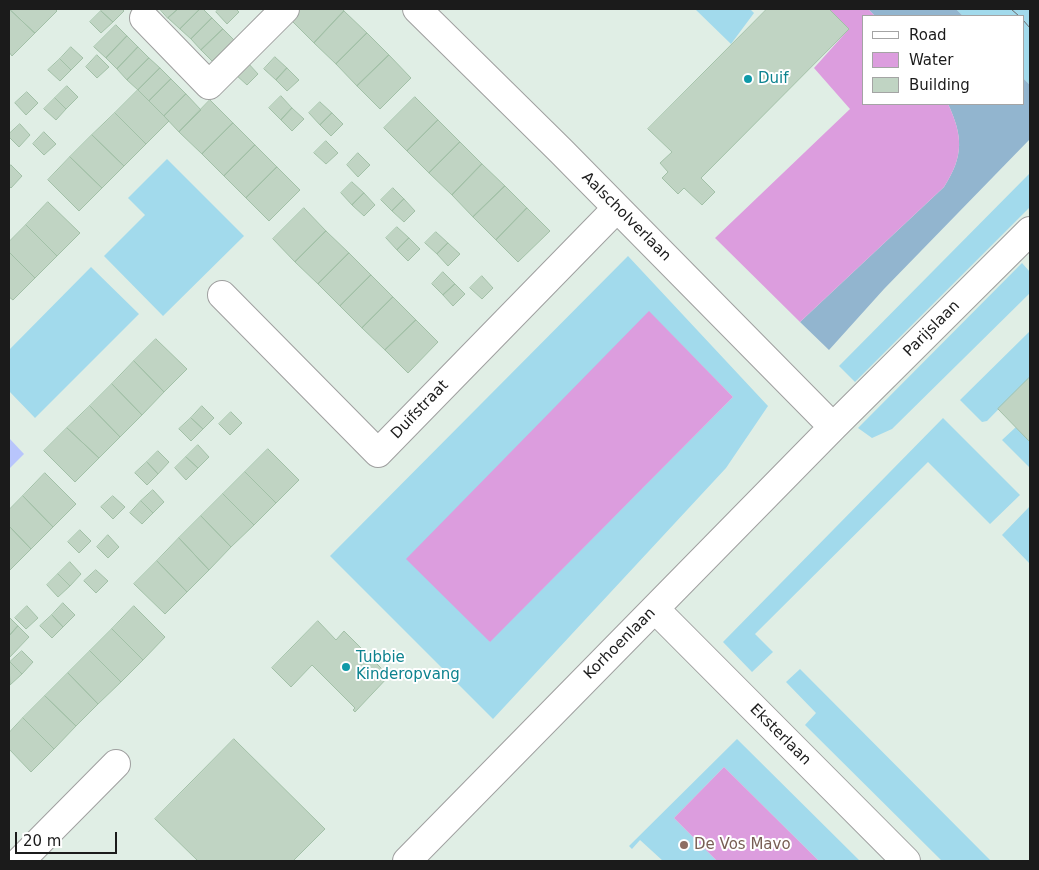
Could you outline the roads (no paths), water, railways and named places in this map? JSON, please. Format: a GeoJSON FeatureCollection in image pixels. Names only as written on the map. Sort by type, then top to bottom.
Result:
{"type":"FeatureCollection","features":[{"type":"Feature","properties":{"kind":"street"},"geometry":{"type":"LineString","coordinates":[[144,18],[209,85],[285,9]]}},
{"type":"Feature","properties":{"kind":"street","name":"Aalscholverlaan"},"geometry":{"type":"LineString","coordinates":[[417,9],[833,427]]}},
{"type":"Feature","properties":{"kind":"street","name":"Duifstraat"},"geometry":{"type":"LineString","coordinates":[[222,295],[378,453],[617,208]]}},
{"type":"Feature","properties":{"kind":"street","name":"Parijslaan"},"geometry":{"type":"LineString","coordinates":[[833,427],[1030,230]]}},
{"type":"Feature","properties":{"kind":"street","name":"Korhoenlaan"},"geometry":{"type":"LineString","coordinates":[[407,861],[833,427]]}},
{"type":"Feature","properties":{"kind":"street","name":"Eksterlaan"},"geometry":{"type":"LineString","coordinates":[[655,609],[906,861]]}},
{"type":"Feature","properties":{"kind":"street"},"geometry":{"type":"LineString","coordinates":[[20,861],[116,764]]}},
{"type":"Feature","properties":{"kind":"water"},"geometry":{"type":"Polygon","coordinates":[[[829,9],[868,9],[874,15],[862,15],[862,105],[948,105],[959,136],[958,156],[951,176],[944,187],[800,322],[715,238],[850,109],[814,68],[849,29],[829,9]]]}},
{"type":"Feature","properties":{"kind":"water"},"geometry":{"type":"Polygon","coordinates":[[[649,311],[733,397],[490,642],[406,559],[649,311]]]}},
{"type":"Feature","properties":{"kind":"water"},"geometry":{"type":"Polygon","coordinates":[[[724,767],[819,861],[717,861],[674,818],[724,767]]]}},
{"type":"Feature","properties":{"kind":"tram line"},"geometry":{"type":"LineString","coordinates":[[1011,9],[1018,15]]}},
{"type":"Feature","properties":{"kind":"tram line"},"geometry":{"type":"LineString","coordinates":[[1024,21],[1030,28]]}},
{"type":"Feature","properties":{"kind":"place","name":"Duif"},"geometry":{"type":"Point","coordinates":[748,79]}},
{"type":"Feature","properties":{"kind":"place","name":"Tubbie Kinderopvang"},"geometry":{"type":"Point","coordinates":[346,667]}},
{"type":"Feature","properties":{"kind":"place","name":"De Vos Mavo"},"geometry":{"type":"Point","coordinates":[684,845]}}]}
